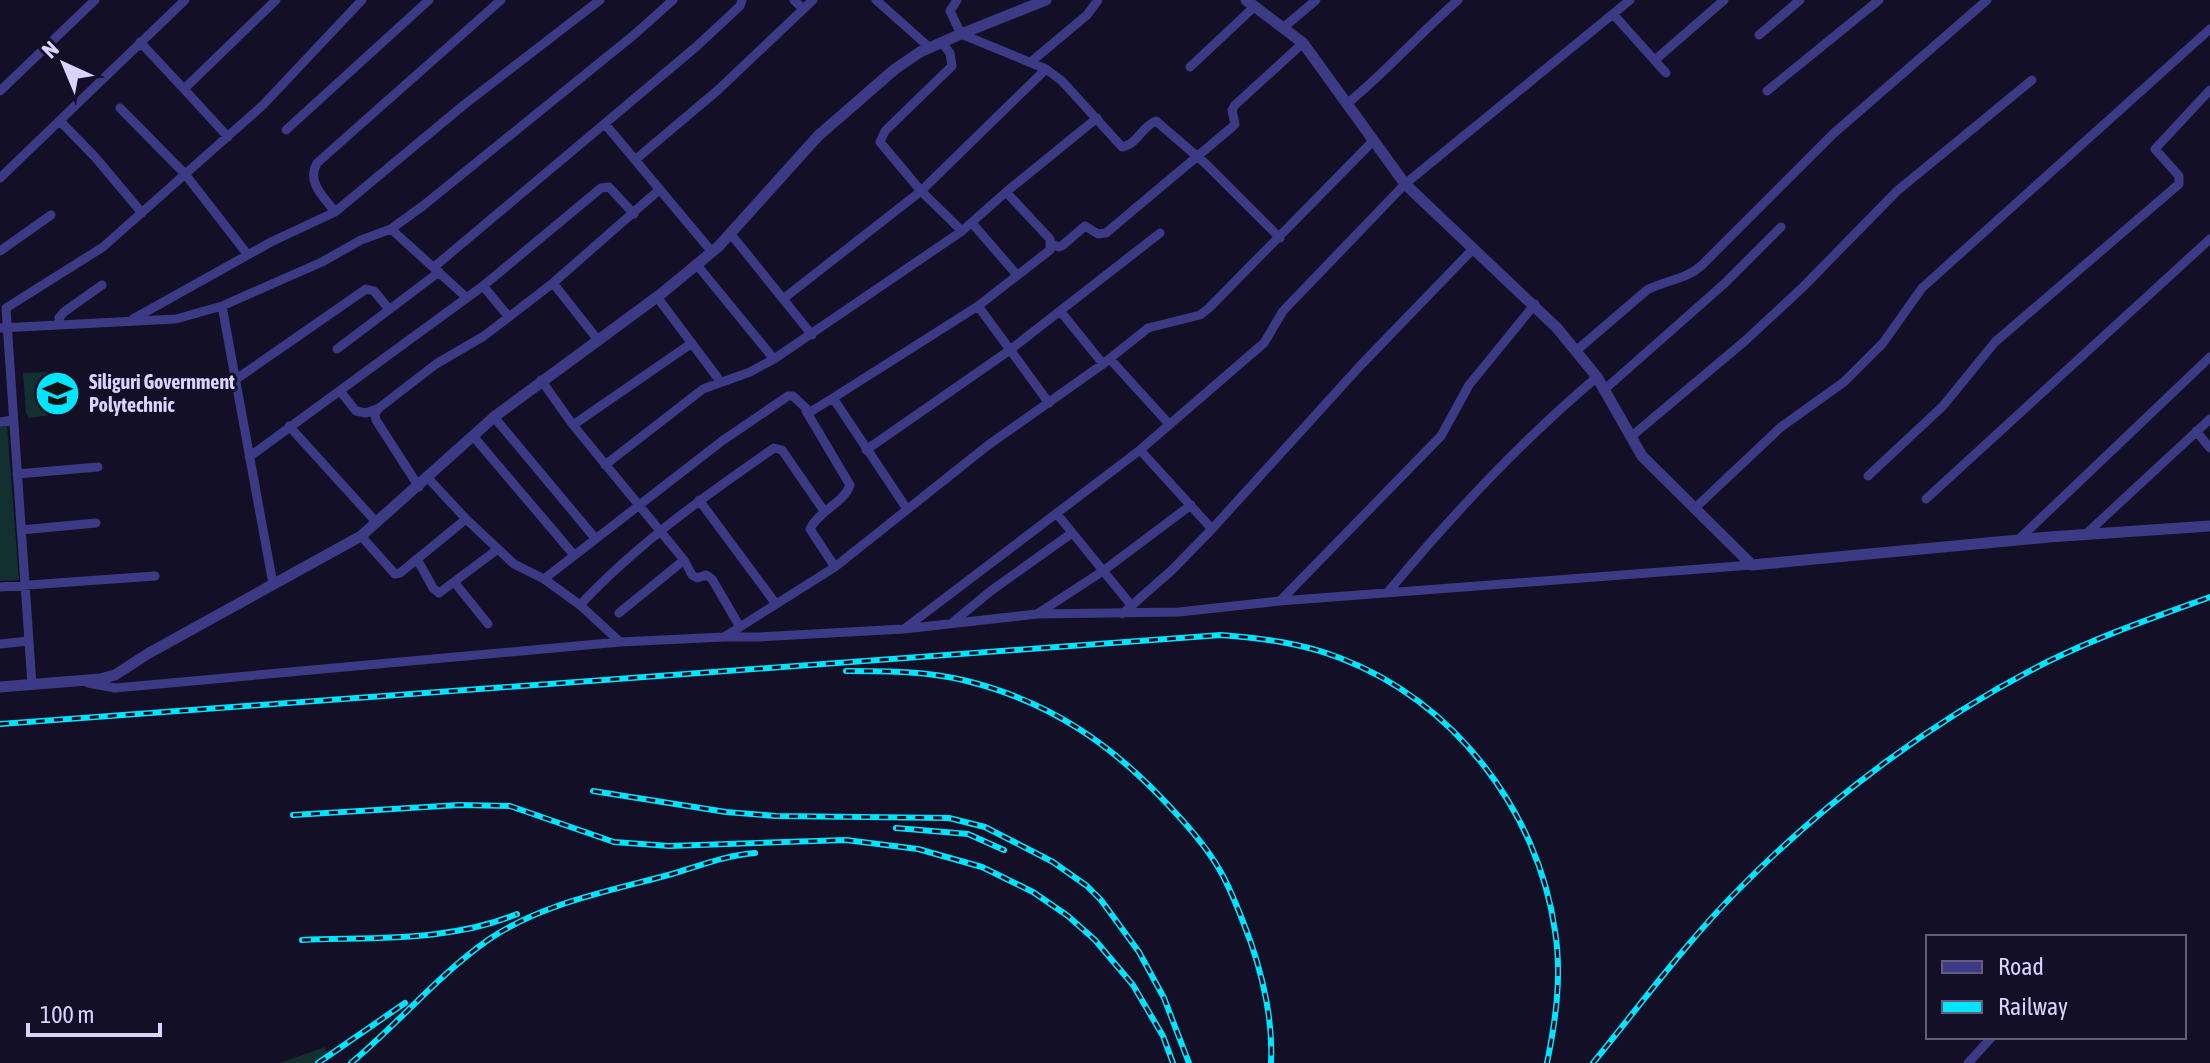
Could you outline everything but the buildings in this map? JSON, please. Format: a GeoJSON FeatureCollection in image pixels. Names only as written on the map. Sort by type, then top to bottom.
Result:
{"type":"FeatureCollection","features":[{"type":"Feature","properties":{"kind":"street"},"geometry":{"type":"LineString","coordinates":[[0,91],[95,0]]}},
{"type":"Feature","properties":{"kind":"street"},"geometry":{"type":"LineString","coordinates":[[0,178],[185,0]]}},
{"type":"Feature","properties":{"kind":"street"},"geometry":{"type":"LineString","coordinates":[[184,89],[276,0]]}},
{"type":"Feature","properties":{"kind":"street"},"geometry":{"type":"LineString","coordinates":[[32,685],[15,423],[3,327],[5,313],[10,305],[103,247],[142,213],[263,105],[362,0]]}},
{"type":"Feature","properties":{"kind":"street"},"geometry":{"type":"LineString","coordinates":[[286,130],[429,0]]}},
{"type":"Feature","properties":{"kind":"street"},"geometry":{"type":"LineString","coordinates":[[335,212],[314,182],[313,170],[317,163],[501,0]]}},
{"type":"Feature","properties":{"kind":"street"},"geometry":{"type":"LineString","coordinates":[[129,321],[248,255],[335,212],[465,104],[600,0]]}},
{"type":"Feature","properties":{"kind":"street"},"geometry":{"type":"LineString","coordinates":[[3,327],[176,319],[222,306],[391,229],[635,34],[673,0]]}},
{"type":"Feature","properties":{"kind":"street"},"geometry":{"type":"LineString","coordinates":[[337,349],[389,309],[697,46],[740,6],[742,0]]}},
{"type":"Feature","properties":{"kind":"street"},"geometry":{"type":"LineString","coordinates":[[794,0],[803,9]]}},
{"type":"Feature","properties":{"kind":"street"},"geometry":{"type":"LineString","coordinates":[[635,160],[718,90],[813,0]]}},
{"type":"Feature","properties":{"kind":"street"},"geometry":{"type":"LineString","coordinates":[[876,0],[930,48]]}},
{"type":"Feature","properties":{"kind":"street"},"geometry":{"type":"LineString","coordinates":[[957,0],[950,11],[961,34],[1046,69],[1097,118],[1118,144],[1126,147],[1156,121],[1280,238]]}},
{"type":"Feature","properties":{"kind":"street"},"geometry":{"type":"LineString","coordinates":[[0,687],[80,682],[115,675],[361,536],[494,417],[657,297],[712,252],[818,136],[895,69],[930,48],[1046,0]]}},
{"type":"Feature","properties":{"kind":"street"},"geometry":{"type":"LineString","coordinates":[[1032,61],[1087,15],[1098,0]]}},
{"type":"Feature","properties":{"kind":"street"},"geometry":{"type":"LineString","coordinates":[[1283,28],[1316,0]]}},
{"type":"Feature","properties":{"kind":"street"},"geometry":{"type":"LineString","coordinates":[[1348,103],[1384,74],[1458,0]]}},
{"type":"Feature","properties":{"kind":"street"},"geometry":{"type":"LineString","coordinates":[[904,629],[1140,450],[1264,343],[1283,311],[1405,184],[1630,0]]}},
{"type":"Feature","properties":{"kind":"street"},"geometry":{"type":"LineString","coordinates":[[1655,60],[1724,0]]}},
{"type":"Feature","properties":{"kind":"street"},"geometry":{"type":"LineString","coordinates":[[1759,35],[1800,0]]}},
{"type":"Feature","properties":{"kind":"street"},"geometry":{"type":"LineString","coordinates":[[1767,91],[1879,0]]}},
{"type":"Feature","properties":{"kind":"street"},"geometry":{"type":"LineString","coordinates":[[1577,350],[1647,290],[1683,278],[1701,266],[1833,134],[1987,0]]}},
{"type":"Feature","properties":{"kind":"street"},"geometry":{"type":"LineString","coordinates":[[1190,67],[1250,3],[1303,43],[1405,184],[1535,304],[1577,350],[1605,389],[1642,456],[1752,565]]}},
{"type":"Feature","properties":{"kind":"street"},"geometry":{"type":"LineString","coordinates":[[1613,14],[1666,73]]}},
{"type":"Feature","properties":{"kind":"street"},"geometry":{"type":"LineString","coordinates":[[1694,509],[1781,427],[1833,392],[1854,373],[1883,343],[1922,288],[2210,29]]}},
{"type":"Feature","properties":{"kind":"street"},"geometry":{"type":"LineString","coordinates":[[140,42],[228,137]]}},
{"type":"Feature","properties":{"kind":"street"},"geometry":{"type":"LineString","coordinates":[[942,43],[950,53],[952,66],[885,131],[880,142],[921,191],[962,231]]}},
{"type":"Feature","properties":{"kind":"street"},"geometry":{"type":"LineString","coordinates":[[1051,244],[1063,245],[1085,226],[1098,234],[1106,233],[1235,124],[1232,110],[1235,105],[1303,43]]}},
{"type":"Feature","properties":{"kind":"street"},"geometry":{"type":"LineString","coordinates":[[783,299],[921,191],[1046,69]]}},
{"type":"Feature","properties":{"kind":"street"},"geometry":{"type":"LineString","coordinates":[[1632,436],[1746,340],[1897,191],[2032,80]]}},
{"type":"Feature","properties":{"kind":"street"},"geometry":{"type":"LineString","coordinates":[[1868,476],[1943,406],[1995,342],[2179,184],[2179,176],[2155,149],[2210,90]]}},
{"type":"Feature","properties":{"kind":"street"},"geometry":{"type":"LineString","coordinates":[[120,108],[185,174],[248,255]]}},
{"type":"Feature","properties":{"kind":"street"},"geometry":{"type":"LineString","coordinates":[[605,465],[685,400],[720,381],[750,372],[774,359],[962,231],[1097,118]]}},
{"type":"Feature","properties":{"kind":"street"},"geometry":{"type":"LineString","coordinates":[[60,121],[142,213]]}},
{"type":"Feature","properties":{"kind":"street"},"geometry":{"type":"LineString","coordinates":[[605,124],[712,252]]}},
{"type":"Feature","properties":{"kind":"street"},"geometry":{"type":"LineString","coordinates":[[724,637],[835,567],[907,509],[1148,328],[1200,315],[1280,238],[1374,140]]}},
{"type":"Feature","properties":{"kind":"street"},"geometry":{"type":"LineString","coordinates":[[249,457],[483,286],[601,188],[609,187],[634,214]]}},
{"type":"Feature","properties":{"kind":"street"},"geometry":{"type":"LineString","coordinates":[[340,391],[356,411],[366,413],[379,408],[436,364],[476,341],[553,283],[659,190]]}},
{"type":"Feature","properties":{"kind":"street"},"geometry":{"type":"LineString","coordinates":[[806,411],[814,411],[978,306],[1050,250],[1050,239],[1006,192]]}},
{"type":"Feature","properties":{"kind":"street"},"geometry":{"type":"LineString","coordinates":[[0,251],[51,215]]}},
{"type":"Feature","properties":{"kind":"street"},"geometry":{"type":"LineString","coordinates":[[972,223],[1017,275]]}},
{"type":"Feature","properties":{"kind":"street"},"geometry":{"type":"LineString","coordinates":[[1605,389],[1724,284],[1781,227]]}},
{"type":"Feature","properties":{"kind":"street"},"geometry":{"type":"LineString","coordinates":[[391,229],[467,298]]}},
{"type":"Feature","properties":{"kind":"street"},"geometry":{"type":"LineString","coordinates":[[730,233],[812,335]]}},
{"type":"Feature","properties":{"kind":"street"},"geometry":{"type":"LineString","coordinates":[[866,450],[1010,350],[1160,233]]}},
{"type":"Feature","properties":{"kind":"street"},"geometry":{"type":"LineString","coordinates":[[1926,499],[2210,239]]}},
{"type":"Feature","properties":{"kind":"street"},"geometry":{"type":"LineString","coordinates":[[1122,614],[1212,529],[1360,366],[1473,249]]}},
{"type":"Feature","properties":{"kind":"street"},"geometry":{"type":"LineString","coordinates":[[697,265],[774,359]]}},
{"type":"Feature","properties":{"kind":"street"},"geometry":{"type":"LineString","coordinates":[[553,283],[598,340]]}},
{"type":"Feature","properties":{"kind":"street"},"geometry":{"type":"LineString","coordinates":[[60,325],[61,314],[102,285]]}},
{"type":"Feature","properties":{"kind":"street"},"geometry":{"type":"LineString","coordinates":[[483,286],[509,317]]}},
{"type":"Feature","properties":{"kind":"street"},"geometry":{"type":"LineString","coordinates":[[235,380],[366,289],[374,291],[389,309]]}},
{"type":"Feature","properties":{"kind":"street"},"geometry":{"type":"LineString","coordinates":[[657,297],[720,381]]}},
{"type":"Feature","properties":{"kind":"street"},"geometry":{"type":"LineString","coordinates":[[1280,601],[1441,436],[1469,385],[1535,304]]}},
{"type":"Feature","properties":{"kind":"street"},"geometry":{"type":"LineString","coordinates":[[222,306],[273,584]]}},
{"type":"Feature","properties":{"kind":"street"},"geometry":{"type":"LineString","coordinates":[[978,306],[1049,403]]}},
{"type":"Feature","properties":{"kind":"street"},"geometry":{"type":"LineString","coordinates":[[1061,312],[1169,424]]}},
{"type":"Feature","properties":{"kind":"street"},"geometry":{"type":"LineString","coordinates":[[573,425],[692,343]]}},
{"type":"Feature","properties":{"kind":"street"},"geometry":{"type":"LineString","coordinates":[[2018,540],[2210,357]]}},
{"type":"Feature","properties":{"kind":"street"},"geometry":{"type":"LineString","coordinates":[[1388,592],[1430,541],[1512,454],[1597,377]]}},
{"type":"Feature","properties":{"kind":"street"},"geometry":{"type":"LineString","coordinates":[[541,380],[573,425],[684,560],[694,577],[706,575],[712,579],[740,627]]}},
{"type":"Feature","properties":{"kind":"street"},"geometry":{"type":"LineString","coordinates":[[544,579],[722,441],[781,399],[793,396],[806,411],[850,485],[847,492],[824,511],[810,529],[835,567]]}},
{"type":"Feature","properties":{"kind":"street"},"geometry":{"type":"LineString","coordinates":[[833,398],[907,509]]}},
{"type":"Feature","properties":{"kind":"street"},"geometry":{"type":"LineString","coordinates":[[379,408],[375,414],[376,420],[424,482],[514,564],[544,579],[580,605],[620,642]]}},
{"type":"Feature","properties":{"kind":"street"},"geometry":{"type":"LineString","coordinates":[[494,417],[595,538]]}},
{"type":"Feature","properties":{"kind":"street"},"geometry":{"type":"LineString","coordinates":[[2086,534],[2210,419]]}},
{"type":"Feature","properties":{"kind":"street"},"geometry":{"type":"LineString","coordinates":[[0,422],[15,423]]}},
{"type":"Feature","properties":{"kind":"street"},"geometry":{"type":"LineString","coordinates":[[289,426],[377,523]]}},
{"type":"Feature","properties":{"kind":"street"},"geometry":{"type":"LineString","coordinates":[[2196,431],[2210,448]]}},
{"type":"Feature","properties":{"kind":"street"},"geometry":{"type":"LineString","coordinates":[[473,436],[574,555]]}},
{"type":"Feature","properties":{"kind":"street"},"geometry":{"type":"LineString","coordinates":[[580,605],[699,500],[778,447],[824,511]]}},
{"type":"Feature","properties":{"kind":"street"},"geometry":{"type":"LineString","coordinates":[[1140,450],[1212,529]]}},
{"type":"Feature","properties":{"kind":"street"},"geometry":{"type":"LineString","coordinates":[[17,474],[98,467]]}},
{"type":"Feature","properties":{"kind":"street"},"geometry":{"type":"LineString","coordinates":[[699,500],[776,604]]}},
{"type":"Feature","properties":{"kind":"street"},"geometry":{"type":"LineString","coordinates":[[1037,614],[1103,571],[1191,505]]}},
{"type":"Feature","properties":{"kind":"street"},"geometry":{"type":"LineString","coordinates":[[1057,514],[1131,605]]}},
{"type":"Feature","properties":{"kind":"street"},"geometry":{"type":"LineString","coordinates":[[361,536],[395,574],[466,519]]}},
{"type":"Feature","properties":{"kind":"street"},"geometry":{"type":"LineString","coordinates":[[21,530],[96,523]]}},
{"type":"Feature","properties":{"kind":"street"},"geometry":{"type":"LineString","coordinates":[[80,682],[115,688],[620,642],[904,629],[1037,614],[1179,612],[1280,601],[2210,526]]}},
{"type":"Feature","properties":{"kind":"street"},"geometry":{"type":"LineString","coordinates":[[953,622],[1072,533]]}},
{"type":"Feature","properties":{"kind":"street"},"geometry":{"type":"LineString","coordinates":[[417,559],[436,591],[443,593],[498,549]]}},
{"type":"Feature","properties":{"kind":"street"},"geometry":{"type":"LineString","coordinates":[[619,613],[684,560]]}},
{"type":"Feature","properties":{"kind":"street"},"geometry":{"type":"LineString","coordinates":[[0,587],[155,576]]}},
{"type":"Feature","properties":{"kind":"street"},"geometry":{"type":"LineString","coordinates":[[455,583],[488,624]]}},
{"type":"Feature","properties":{"kind":"street"},"geometry":{"type":"LineString","coordinates":[[0,644],[29,641]]}},
{"type":"Feature","properties":{"kind":"street"},"geometry":{"type":"LineString","coordinates":[[1968,1063],[1990,1039]]}},
{"type":"Feature","properties":{"kind":"green space"},"geometry":{"type":"Polygon","coordinates":[[[54,372],[58,414],[29,418],[23,373],[54,372]]]}},
{"type":"Feature","properties":{"kind":"green space"},"geometry":{"type":"Polygon","coordinates":[[[7,425],[19,580],[0,581],[0,426],[7,425]]]}},
{"type":"Feature","properties":{"kind":"green space"},"geometry":{"type":"Polygon","coordinates":[[[325,1047],[328,1054],[314,1063],[280,1063],[325,1047]]]}},
{"type":"Feature","properties":{"kind":"railway"},"geometry":{"type":"LineString","coordinates":[[1593,1063],[1683,951],[1741,887],[1810,822],[1885,762],[1964,709],[2047,662],[2107,635],[2210,597]]}},
{"type":"Feature","properties":{"kind":"railway"},"geometry":{"type":"LineString","coordinates":[[0,724],[1221,635],[1296,645],[1340,658],[1381,677],[1419,702],[1454,732],[1484,766],[1510,803],[1546,887],[1555,931],[1557,997],[1547,1063]]}},
{"type":"Feature","properties":{"kind":"railway"},"geometry":{"type":"LineString","coordinates":[[846,671],[937,675],[998,690],[1079,729],[1149,785],[1206,849],[1235,901],[1264,987],[1271,1033],[1271,1063]]}},
{"type":"Feature","properties":{"kind":"railway"},"geometry":{"type":"LineString","coordinates":[[593,791],[726,812],[776,816],[949,818],[985,827],[1053,862],[1101,900],[1139,952],[1164,998],[1189,1063]]}},
{"type":"Feature","properties":{"kind":"railway"},"geometry":{"type":"LineString","coordinates":[[293,815],[459,805],[510,806],[614,842],[669,846],[846,840],[918,849],[982,867],[1033,892],[1068,916],[1095,940],[1133,985],[1163,1036],[1173,1063]]}},
{"type":"Feature","properties":{"kind":"railway"},"geometry":{"type":"LineString","coordinates":[[896,828],[968,834],[1004,850]]}},
{"type":"Feature","properties":{"kind":"railway"},"geometry":{"type":"LineString","coordinates":[[351,1063],[452,968],[509,927],[577,900],[724,858],[755,853]]}},
{"type":"Feature","properties":{"kind":"railway"},"geometry":{"type":"LineString","coordinates":[[302,940],[438,934],[517,914]]}},
{"type":"Feature","properties":{"kind":"railway"},"geometry":{"type":"LineString","coordinates":[[318,1063],[405,1003]]}},
{"type":"Feature","properties":{"kind":"place","name":"Siliguri Government Polytechnic"},"geometry":{"type":"Point","coordinates":[58,393]}}]}
